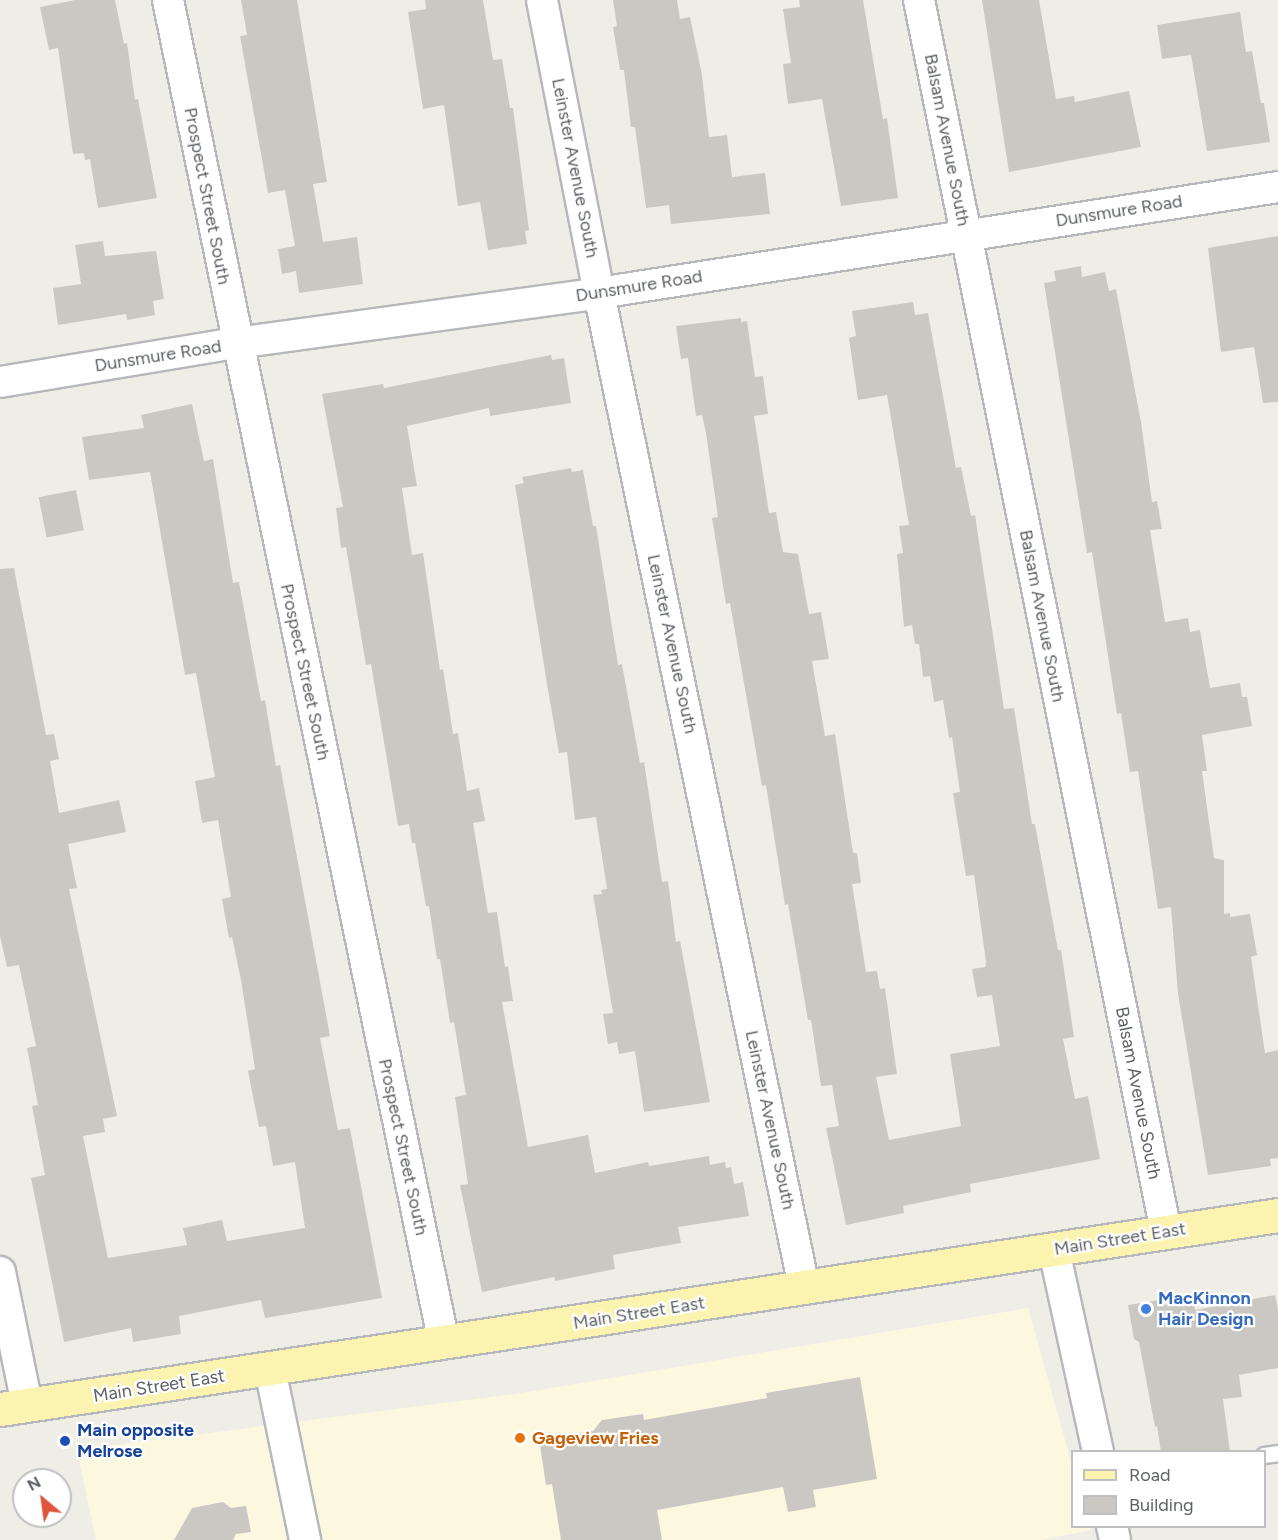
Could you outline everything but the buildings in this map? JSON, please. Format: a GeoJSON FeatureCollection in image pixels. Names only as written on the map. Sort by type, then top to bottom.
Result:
{"type":"FeatureCollection","features":[{"type":"Feature","properties":{"kind":"main road","name":"Main Street East"},"geometry":{"type":"LineString","coordinates":[[14,1407],[1278,1215]]}},
{"type":"Feature","properties":{"kind":"street","name":"Prospect Street South"},"geometry":{"type":"LineString","coordinates":[[168,0],[236,343],[444,1343]]}},
{"type":"Feature","properties":{"kind":"street","name":"Leinster Avenue South"},"geometry":{"type":"LineString","coordinates":[[542,0],[599,293],[804,1287]]}},
{"type":"Feature","properties":{"kind":"street","name":"Balsam Avenue South"},"geometry":{"type":"LineString","coordinates":[[919,0],[1166,1232]]}},
{"type":"Feature","properties":{"kind":"street","name":"Dunsmure Road"},"geometry":{"type":"LineString","coordinates":[[0,382],[236,343],[599,293],[966,234],[1278,188]]}},
{"type":"Feature","properties":{"kind":"street"},"geometry":{"type":"LineString","coordinates":[[1054,1250],[1098,1450]]}},
{"type":"Feature","properties":{"kind":"street"},"geometry":{"type":"LineString","coordinates":[[0,1272],[14,1407]]}},
{"type":"Feature","properties":{"kind":"street"},"geometry":{"type":"LineString","coordinates":[[270,1369],[305,1540]]}},
{"type":"Feature","properties":{"kind":"shaded area"},"geometry":{"type":"Polygon","coordinates":[[[1028,1308],[1071,1461],[1071,1528],[1090,1528],[1091,1530],[1041,1540],[96,1540],[77,1450],[521,1393],[1028,1308]]]}},
{"type":"Feature","properties":{"kind":"place","name":"MacKinnon Hair Design"},"geometry":{"type":"Point","coordinates":[1146,1309]}},
{"type":"Feature","properties":{"kind":"place","name":"Gageview Fries"},"geometry":{"type":"Point","coordinates":[520,1438]}},
{"type":"Feature","properties":{"kind":"place","name":"Main opposite Melrose"},"geometry":{"type":"Point","coordinates":[65,1441]}}]}
